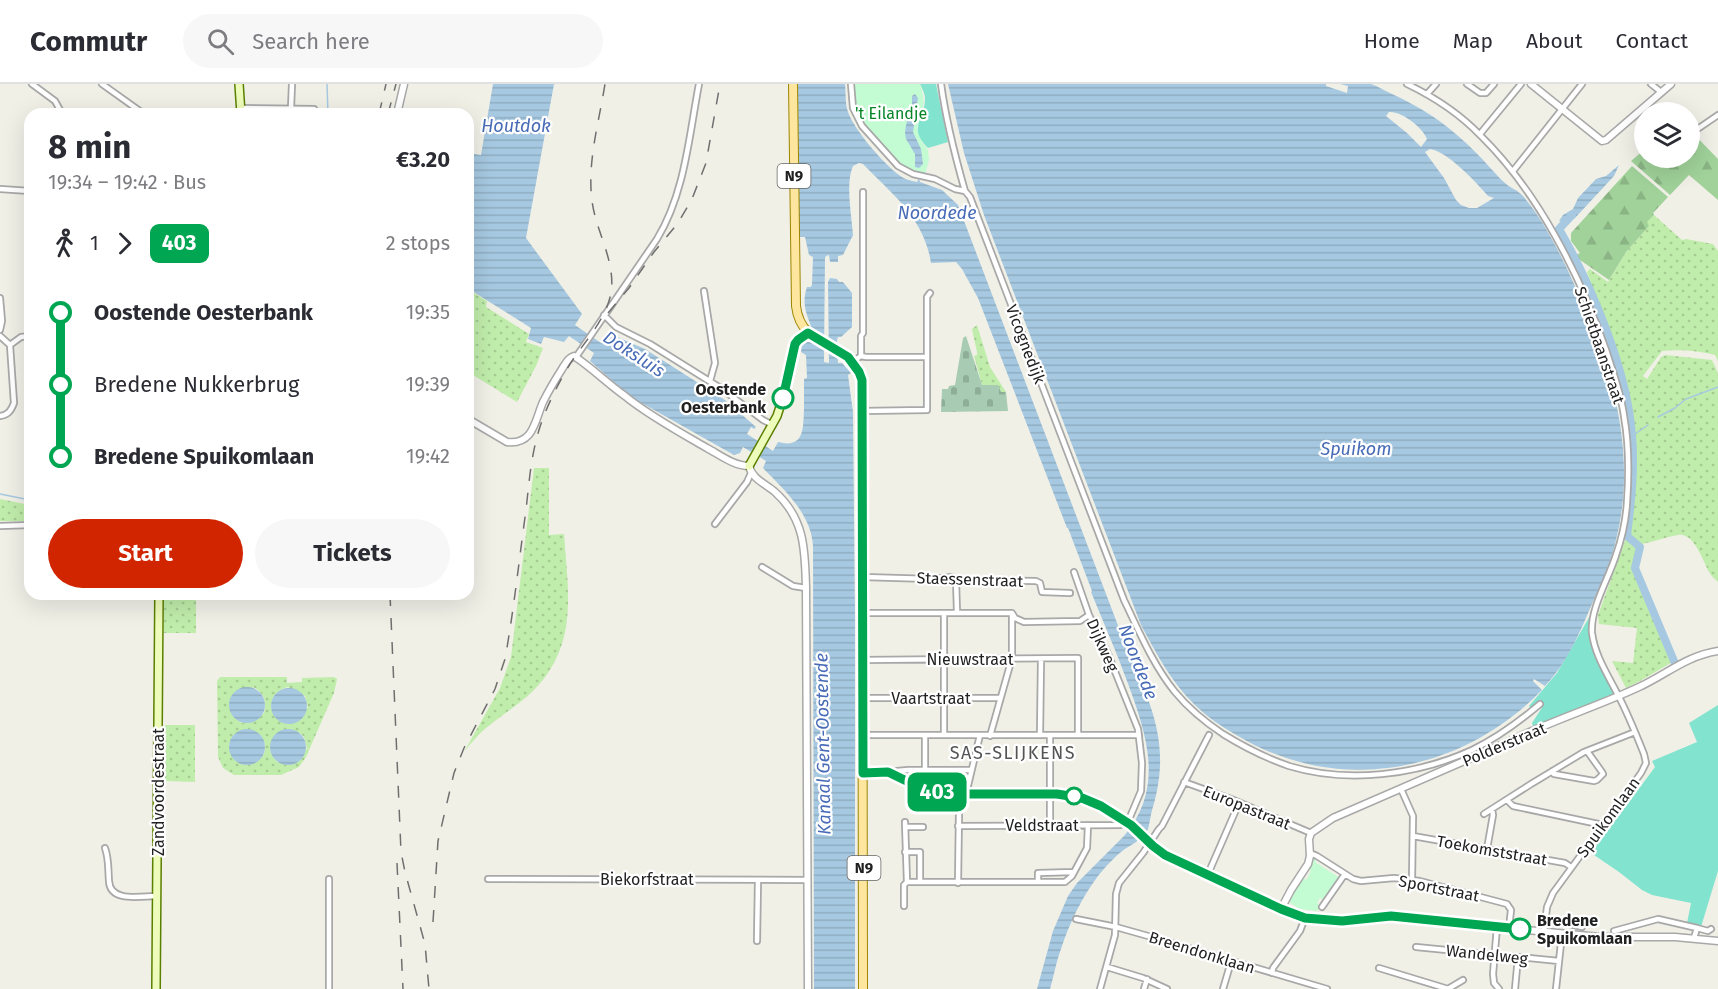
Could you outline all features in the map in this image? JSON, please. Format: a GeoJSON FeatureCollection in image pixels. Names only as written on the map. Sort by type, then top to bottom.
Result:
{"type":"FeatureCollection","features":[{"type":"Feature","properties":{"kind":"main road"},"geometry":{"type":"LineString","coordinates":[[239,84],[241,108]]}},
{"type":"Feature","properties":{"kind":"main road","name":"N9"},"geometry":{"type":"LineString","coordinates":[[793,84],[796,306],[800,323],[810,335]]}},
{"type":"Feature","properties":{"kind":"main road"},"geometry":{"type":"LineString","coordinates":[[750,470],[754,455],[771,428],[785,391],[795,344],[798,340],[810,335],[848,357],[852,362]]}},
{"type":"Feature","properties":{"kind":"main road","name":"N9"},"geometry":{"type":"LineString","coordinates":[[852,362],[862,380],[863,989]]}},
{"type":"Feature","properties":{"kind":"main road","name":"Zandvoordestraat"},"geometry":{"type":"LineString","coordinates":[[156,989],[159,600]]}},
{"type":"Feature","properties":{"kind":"street"},"geometry":{"type":"LineString","coordinates":[[32,84],[55,101],[59,108]]}},
{"type":"Feature","properties":{"kind":"street"},"geometry":{"type":"LineString","coordinates":[[102,84],[136,108]]}},
{"type":"Feature","properties":{"kind":"street"},"geometry":{"type":"LineString","coordinates":[[291,108],[292,84]]}},
{"type":"Feature","properties":{"kind":"street"},"geometry":{"type":"LineString","coordinates":[[398,108],[404,84]]}},
{"type":"Feature","properties":{"kind":"street"},"geometry":{"type":"LineString","coordinates":[[576,357],[657,239],[668,219],[683,169],[699,84]]}},
{"type":"Feature","properties":{"kind":"street"},"geometry":{"type":"LineString","coordinates":[[851,84],[851,100],[857,117],[869,135],[898,166],[913,174],[935,179],[955,189],[965,191]]}},
{"type":"Feature","properties":{"kind":"street","name":"Vicognedijk"},"geometry":{"type":"LineString","coordinates":[[941,84],[947,124],[965,191],[970,196],[1125,600],[1166,680],[1187,705],[1208,724],[1265,757],[1291,766],[1358,775],[1389,773],[1432,765],[1473,750],[1490,741],[1540,704]]}},
{"type":"Feature","properties":{"kind":"street","name":"Schietbaanstraat"},"geometry":{"type":"LineString","coordinates":[[1407,84],[1442,104],[1480,134],[1513,171],[1554,235],[1576,276],[1602,339],[1622,404],[1629,466],[1626,517],[1617,553],[1595,609],[1592,633]]}},
{"type":"Feature","properties":{"kind":"street"},"geometry":{"type":"LineString","coordinates":[[1427,94],[1436,84]]}},
{"type":"Feature","properties":{"kind":"street"},"geometry":{"type":"LineString","coordinates":[[1467,84],[1480,93],[1486,93],[1494,84]]}},
{"type":"Feature","properties":{"kind":"street"},"geometry":{"type":"LineString","coordinates":[[1480,134],[1521,84]]}},
{"type":"Feature","properties":{"kind":"street"},"geometry":{"type":"LineString","coordinates":[[1531,84],[1604,141],[1671,84]]}},
{"type":"Feature","properties":{"kind":"street"},"geometry":{"type":"LineString","coordinates":[[1513,171],[1582,84]]}},
{"type":"Feature","properties":{"kind":"street"},"geometry":{"type":"LineString","coordinates":[[1651,84],[1661,92]]}},
{"type":"Feature","properties":{"kind":"street"},"geometry":{"type":"LineString","coordinates":[[1700,127],[1718,114]]}},
{"type":"Feature","properties":{"kind":"street"},"geometry":{"type":"LineString","coordinates":[[0,189],[24,191]]}},
{"type":"Feature","properties":{"kind":"street"},"geometry":{"type":"LineString","coordinates":[[861,356],[863,192]]}},
{"type":"Feature","properties":{"kind":"street"},"geometry":{"type":"LineString","coordinates":[[704,291],[715,363],[710,381]]}},
{"type":"Feature","properties":{"kind":"street"},"geometry":{"type":"LineString","coordinates":[[862,411],[927,410],[927,297],[930,293]]}},
{"type":"Feature","properties":{"kind":"street"},"geometry":{"type":"LineString","coordinates":[[0,298],[2,321],[0,330]]}},
{"type":"Feature","properties":{"kind":"street"},"geometry":{"type":"LineString","coordinates":[[604,315],[615,327],[650,344],[710,381],[771,428]]}},
{"type":"Feature","properties":{"kind":"street"},"geometry":{"type":"LineString","coordinates":[[0,336],[10,345],[14,403],[12,410],[0,417]]}},
{"type":"Feature","properties":{"kind":"street"},"geometry":{"type":"LineString","coordinates":[[10,345],[24,337]]}},
{"type":"Feature","properties":{"kind":"street"},"geometry":{"type":"LineString","coordinates":[[474,423],[507,442],[522,440],[532,430],[548,393],[569,358],[573,356],[626,398],[687,436],[750,470],[790,509],[797,522],[805,556],[808,989]]}},
{"type":"Feature","properties":{"kind":"street"},"geometry":{"type":"LineString","coordinates":[[852,362],[861,356],[927,357]]}},
{"type":"Feature","properties":{"kind":"street"},"geometry":{"type":"LineString","coordinates":[[715,524],[747,482],[750,470]]}},
{"type":"Feature","properties":{"kind":"street"},"geometry":{"type":"LineString","coordinates":[[0,526],[24,525]]}},
{"type":"Feature","properties":{"kind":"street"},"geometry":{"type":"LineString","coordinates":[[762,567],[793,586],[806,588]]}},
{"type":"Feature","properties":{"kind":"street","name":"Dijkweg"},"geometry":{"type":"LineString","coordinates":[[1074,572],[1089,615],[1108,654],[1139,735],[1141,790],[1129,824]]}},
{"type":"Feature","properties":{"kind":"street","name":"Staessenstraat"},"geometry":{"type":"LineString","coordinates":[[863,577],[931,579],[951,577],[956,580],[1036,581],[1040,583],[1042,592],[1070,593]]}},
{"type":"Feature","properties":{"kind":"street"},"geometry":{"type":"LineString","coordinates":[[956,580],[957,612]]}},
{"type":"Feature","properties":{"kind":"street"},"geometry":{"type":"LineString","coordinates":[[1012,612],[1015,618],[1024,622],[1080,621],[1089,615]]}},
{"type":"Feature","properties":{"kind":"street"},"geometry":{"type":"LineString","coordinates":[[863,613],[1012,612]]}},
{"type":"Feature","properties":{"kind":"street"},"geometry":{"type":"LineString","coordinates":[[990,736],[1012,658],[1012,612]]}},
{"type":"Feature","properties":{"kind":"street"},"geometry":{"type":"LineString","coordinates":[[944,614],[944,735]]}},
{"type":"Feature","properties":{"kind":"street","name":"Spuikomlaan"},"geometry":{"type":"LineString","coordinates":[[1544,932],[1547,907],[1553,893],[1645,765],[1645,757],[1635,732],[1594,646],[1592,633]]}},
{"type":"Feature","properties":{"kind":"street","name":"Polderstraat"},"geometry":{"type":"LineString","coordinates":[[1311,833],[1333,818],[1529,732],[1642,686],[1688,659],[1702,653],[1718,651]]}},
{"type":"Feature","properties":{"kind":"street","name":"Nieuwstraat"},"geometry":{"type":"LineString","coordinates":[[863,660],[1078,658],[1078,735]]}},
{"type":"Feature","properties":{"kind":"street"},"geometry":{"type":"LineString","coordinates":[[1040,735],[1041,659]]}},
{"type":"Feature","properties":{"kind":"street","name":"Vaartstraat"},"geometry":{"type":"LineString","coordinates":[[863,698],[1000,698]]}},
{"type":"Feature","properties":{"kind":"street"},"geometry":{"type":"LineString","coordinates":[[1484,814],[1587,751],[1635,732]]}},
{"type":"Feature","properties":{"kind":"street"},"geometry":{"type":"LineString","coordinates":[[863,735],[1139,735]]}},
{"type":"Feature","properties":{"kind":"street"},"geometry":{"type":"LineString","coordinates":[[958,883],[960,808],[966,794],[980,735]]}},
{"type":"Feature","properties":{"kind":"street"},"geometry":{"type":"LineString","coordinates":[[1100,989],[1116,927],[1116,894],[1119,883],[1162,825],[1209,735]]}},
{"type":"Feature","properties":{"kind":"street"},"geometry":{"type":"LineString","coordinates":[[925,736],[925,771]]}},
{"type":"Feature","properties":{"kind":"street"},"geometry":{"type":"LineString","coordinates":[[1050,736],[1050,825]]}},
{"type":"Feature","properties":{"kind":"street"},"geometry":{"type":"LineString","coordinates":[[1552,771],[1554,774],[1594,782],[1602,772],[1587,751]]}},
{"type":"Feature","properties":{"kind":"street"},"geometry":{"type":"LineString","coordinates":[[893,774],[897,771],[971,770]]}},
{"type":"Feature","properties":{"kind":"street"},"geometry":{"type":"LineString","coordinates":[[863,773],[888,772],[942,794],[1049,794],[1070,795],[1089,800],[1129,824],[1165,855],[1305,918],[1342,921],[1391,916],[1562,934],[1616,933],[1718,941]]}},
{"type":"Feature","properties":{"kind":"street","name":"Europastraat"},"geometry":{"type":"LineString","coordinates":[[1184,782],[1311,833]]}},
{"type":"Feature","properties":{"kind":"street"},"geometry":{"type":"LineString","coordinates":[[1401,789],[1413,816],[1412,880]]}},
{"type":"Feature","properties":{"kind":"street"},"geometry":{"type":"LineString","coordinates":[[1507,800],[1513,806],[1603,825]]}},
{"type":"Feature","properties":{"kind":"street"},"geometry":{"type":"LineString","coordinates":[[1208,874],[1239,803]]}},
{"type":"Feature","properties":{"kind":"street"},"geometry":{"type":"LineString","coordinates":[[1487,849],[1492,809]]}},
{"type":"Feature","properties":{"kind":"street"},"geometry":{"type":"LineString","coordinates":[[904,906],[904,885],[907,882],[905,824],[923,827]]}},
{"type":"Feature","properties":{"kind":"street","name":"Veldstraat"},"geometry":{"type":"LineString","coordinates":[[958,826],[1129,824]]}},
{"type":"Feature","properties":{"kind":"street"},"geometry":{"type":"LineString","coordinates":[[907,882],[1065,882],[1074,872],[1087,848],[1088,825]]}},
{"type":"Feature","properties":{"kind":"street"},"geometry":{"type":"LineString","coordinates":[[1281,909],[1307,867],[1311,833]]}},
{"type":"Feature","properties":{"kind":"street","name":"Toekomststraat"},"geometry":{"type":"LineString","coordinates":[[1413,836],[1564,863],[1571,867]]}},
{"type":"Feature","properties":{"kind":"street"},"geometry":{"type":"LineString","coordinates":[[105,848],[109,884],[112,891],[121,897],[157,896]]}},
{"type":"Feature","properties":{"kind":"street"},"geometry":{"type":"LineString","coordinates":[[905,852],[921,852],[920,882]]}},
{"type":"Feature","properties":{"kind":"street"},"geometry":{"type":"LineString","coordinates":[[1310,853],[1345,874],[1322,907]]}},
{"type":"Feature","properties":{"kind":"street"},"geometry":{"type":"LineString","coordinates":[[1038,882],[1038,873],[1074,872]]}},
{"type":"Feature","properties":{"kind":"street","name":"Sportstraat"},"geometry":{"type":"LineString","coordinates":[[1345,874],[1361,881],[1394,878],[1412,880],[1507,904],[1511,910],[1509,928]]}},
{"type":"Feature","properties":{"kind":"street"},"geometry":{"type":"LineString","coordinates":[[329,879],[329,989]]}},
{"type":"Feature","properties":{"kind":"street","name":"Biekorfstraat"},"geometry":{"type":"LineString","coordinates":[[488,879],[807,880]]}},
{"type":"Feature","properties":{"kind":"street"},"geometry":{"type":"LineString","coordinates":[[757,941],[758,880]]}},
{"type":"Feature","properties":{"kind":"street"},"geometry":{"type":"LineString","coordinates":[[1272,973],[1273,968],[1300,931],[1305,918]]}},
{"type":"Feature","properties":{"kind":"street"},"geometry":{"type":"LineString","coordinates":[[1545,918],[1582,927]]}},
{"type":"Feature","properties":{"kind":"street","name":"Breendonklaan"},"geometry":{"type":"LineString","coordinates":[[1076,919],[1116,927],[1327,989]]}},
{"type":"Feature","properties":{"kind":"street"},"geometry":{"type":"LineString","coordinates":[[1616,933],[1658,919],[1708,931],[1711,929]]}},
{"type":"Feature","properties":{"kind":"street"},"geometry":{"type":"LineString","coordinates":[[1497,927],[1493,977],[1499,989]]}},
{"type":"Feature","properties":{"kind":"street"},"geometry":{"type":"LineString","coordinates":[[1694,938],[1697,928]]}},
{"type":"Feature","properties":{"kind":"street"},"geometry":{"type":"LineString","coordinates":[[1556,989],[1562,934]]}},
{"type":"Feature","properties":{"kind":"street","name":"Wandelweg"},"geometry":{"type":"LineString","coordinates":[[1416,947],[1559,961]]}},
{"type":"Feature","properties":{"kind":"street"},"geometry":{"type":"LineString","coordinates":[[1515,989],[1518,957]]}},
{"type":"Feature","properties":{"kind":"street"},"geometry":{"type":"LineString","coordinates":[[1223,989],[1232,962]]}},
{"type":"Feature","properties":{"kind":"street"},"geometry":{"type":"LineString","coordinates":[[1107,967],[1147,979],[1167,989]]}},
{"type":"Feature","properties":{"kind":"street"},"geometry":{"type":"LineString","coordinates":[[1379,968],[1427,986],[1449,989],[1463,980]]}},
{"type":"Feature","properties":{"kind":"street"},"geometry":{"type":"LineString","coordinates":[[1144,989],[1147,979]]}},
{"type":"Feature","properties":{"kind":"green space","name":"'t Eilandje"},"geometry":{"type":"Polygon","coordinates":[[[853,84],[920,84],[923,106],[917,128],[928,150],[929,160],[925,175],[911,171],[897,163],[876,140],[855,108],[853,84]]]}},
{"type":"Feature","properties":{"kind":"green space"},"geometry":{"type":"Polygon","coordinates":[[[1700,140],[1718,159],[1718,200],[1689,175],[1670,195],[1639,168],[1700,168],[1700,140]]]}},
{"type":"Feature","properties":{"kind":"green space"},"geometry":{"type":"Polygon","coordinates":[[[1632,166],[1668,197],[1653,213],[1654,215],[1647,222],[1649,226],[1626,252],[1609,280],[1580,260],[1576,255],[1580,253],[1571,241],[1571,233],[1632,166]]]}},
{"type":"Feature","properties":{"kind":"green space"},"geometry":{"type":"Polygon","coordinates":[[[1654,215],[1682,240],[1713,244],[1718,251],[1718,361],[1715,355],[1703,352],[1662,351],[1643,376],[1647,379],[1661,357],[1666,355],[1712,360],[1718,373],[1718,582],[1710,573],[1693,542],[1684,535],[1642,544],[1629,534],[1635,481],[1631,405],[1587,272],[1590,269],[1608,282],[1626,252],[1649,226],[1646,223],[1654,215]]]}},
{"type":"Feature","properties":{"kind":"green space"},"geometry":{"type":"Polygon","coordinates":[[[474,293],[487,301],[486,307],[529,334],[526,342],[543,348],[517,402],[474,376],[474,293]]]}},
{"type":"Feature","properties":{"kind":"green space"},"geometry":{"type":"Polygon","coordinates":[[[977,325],[990,367],[1006,392],[982,385],[974,356],[977,352],[972,329],[977,325]]]}},
{"type":"Feature","properties":{"kind":"green space"},"geometry":{"type":"Polygon","coordinates":[[[966,336],[982,385],[998,385],[1001,392],[1006,392],[1008,411],[941,412],[942,389],[955,385],[963,338],[966,336]]]}},
{"type":"Feature","properties":{"kind":"green space"},"geometry":{"type":"Polygon","coordinates":[[[534,468],[549,468],[549,535],[564,534],[568,597],[564,636],[558,655],[548,673],[533,691],[483,731],[464,752],[500,688],[511,657],[534,468]]]}},
{"type":"Feature","properties":{"kind":"green space"},"geometry":{"type":"Polygon","coordinates":[[[0,499],[24,504],[24,521],[0,521],[0,499]]]}},
{"type":"Feature","properties":{"kind":"green space"},"geometry":{"type":"Polygon","coordinates":[[[1626,538],[1640,547],[1634,568],[1674,661],[1626,688],[1612,661],[1633,663],[1637,628],[1599,624],[1598,615],[1626,538]]]}},
{"type":"Feature","properties":{"kind":"green space"},"geometry":{"type":"Polygon","coordinates":[[[164,600],[196,600],[196,633],[164,633],[164,600]]]}},
{"type":"Feature","properties":{"kind":"green space"},"geometry":{"type":"Polygon","coordinates":[[[220,677],[287,677],[287,683],[302,682],[302,678],[334,677],[337,679],[334,693],[306,757],[299,767],[281,775],[234,775],[223,768],[218,757],[217,681],[220,677]],[[253,687],[232,715],[242,723],[264,713],[265,701],[260,692],[253,687]],[[288,687],[275,695],[271,710],[308,708],[305,696],[288,687]],[[299,732],[270,751],[277,762],[307,749],[304,737],[299,732]],[[234,734],[229,745],[264,755],[265,743],[234,734]]]}},
{"type":"Feature","properties":{"kind":"green space"},"geometry":{"type":"Polygon","coordinates":[[[165,725],[195,725],[195,782],[165,781],[165,725]]]}},
{"type":"Feature","properties":{"kind":"green space"},"geometry":{"type":"Polygon","coordinates":[[[1313,858],[1317,858],[1315,862],[1340,878],[1324,900],[1320,898],[1317,903],[1321,906],[1317,911],[1299,909],[1288,901],[1302,877],[1306,880],[1311,871],[1309,869],[1313,858]]]}},
{"type":"Feature","properties":{"kind":"shaded area"},"geometry":{"type":"Polygon","coordinates":[[[920,84],[936,84],[948,142],[928,148],[922,141],[918,129],[925,98],[920,84]]]}},
{"type":"Feature","properties":{"kind":"shaded area"},"geometry":{"type":"Polygon","coordinates":[[[1591,614],[1592,648],[1598,664],[1615,693],[1533,727],[1532,723],[1543,706],[1533,712],[1529,706],[1557,673],[1591,614]]]}},
{"type":"Feature","properties":{"kind":"shaded area"},"geometry":{"type":"Polygon","coordinates":[[[1718,705],[1718,871],[1701,927],[1687,923],[1691,903],[1652,895],[1642,890],[1591,853],[1655,767],[1652,761],[1697,742],[1689,723],[1718,705]]]}},
{"type":"Feature","properties":{"kind":"water"},"geometry":{"type":"Polygon","coordinates":[[[493,84],[554,84],[526,238],[582,314],[575,325],[601,343],[608,333],[645,349],[725,400],[756,427],[754,429],[751,427],[747,434],[773,451],[778,442],[793,442],[801,435],[804,379],[807,378],[806,355],[801,352],[802,344],[814,342],[805,309],[807,287],[811,287],[812,284],[813,257],[809,255],[805,237],[799,237],[797,84],[845,84],[848,112],[863,137],[878,155],[901,176],[917,182],[919,178],[920,182],[942,190],[958,205],[1148,699],[1159,739],[1158,782],[1148,829],[1139,840],[1108,864],[1087,893],[1076,911],[1064,940],[1050,989],[1037,989],[1053,931],[1068,896],[1077,883],[1124,836],[1137,818],[1145,799],[1148,780],[1146,741],[1123,670],[1068,528],[978,298],[962,269],[956,262],[931,263],[922,233],[906,208],[863,164],[853,166],[849,191],[853,236],[843,255],[838,256],[838,262],[830,262],[829,255],[825,258],[824,362],[829,363],[828,282],[830,278],[843,282],[852,293],[852,327],[837,340],[838,363],[842,363],[851,373],[848,375],[853,412],[855,989],[814,989],[813,546],[807,523],[788,494],[763,468],[766,461],[743,447],[740,453],[734,455],[631,397],[590,361],[594,353],[569,336],[564,342],[544,337],[541,344],[528,339],[531,328],[474,292],[474,154],[481,155],[493,84]]]}},
{"type":"Feature","properties":{"kind":"water","name":"Spuikom"},"geometry":{"type":"Polygon","coordinates":[[[948,84],[1326,84],[1326,86],[1347,93],[1348,86],[1340,84],[1371,84],[1435,118],[1472,148],[1504,182],[1521,194],[1531,206],[1558,251],[1600,347],[1618,410],[1624,475],[1622,507],[1612,556],[1578,636],[1560,667],[1545,686],[1534,679],[1533,681],[1542,690],[1510,718],[1475,741],[1437,757],[1398,767],[1357,770],[1316,766],[1276,755],[1232,733],[1199,709],[1171,677],[1141,625],[984,215],[964,153],[948,84]],[[1389,112],[1386,116],[1421,147],[1427,139],[1421,130],[1406,117],[1389,112]],[[1430,149],[1425,152],[1461,205],[1477,208],[1494,198],[1488,196],[1453,161],[1430,149]]]}},
{"type":"Feature","properties":{"kind":"water"},"geometry":{"type":"Polygon","coordinates":[[[915,94],[918,98],[913,132],[921,149],[923,164],[919,168],[915,167],[915,154],[905,133],[912,96],[915,94]]]}},
{"type":"Feature","properties":{"kind":"water"},"geometry":{"type":"Polygon","coordinates":[[[1619,165],[1614,176],[1575,218],[1566,223],[1559,221],[1563,215],[1573,209],[1578,198],[1596,179],[1606,176],[1619,165]]]}},
{"type":"Feature","properties":{"kind":"water"},"geometry":{"type":"Polygon","coordinates":[[[247,687],[260,692],[265,705],[260,718],[247,723],[234,718],[229,705],[234,692],[247,687]]]}},
{"type":"Feature","properties":{"kind":"water"},"geometry":{"type":"Polygon","coordinates":[[[289,688],[302,693],[307,706],[302,719],[289,724],[276,719],[271,706],[276,693],[289,688]]]}},
{"type":"Feature","properties":{"kind":"water"},"geometry":{"type":"Polygon","coordinates":[[[247,729],[260,734],[265,747],[260,760],[247,765],[234,760],[229,747],[234,734],[247,729]]]}},
{"type":"Feature","properties":{"kind":"water"},"geometry":{"type":"Polygon","coordinates":[[[288,729],[301,734],[306,747],[301,760],[288,765],[275,760],[270,747],[275,734],[288,729]]]}},
{"type":"Feature","properties":{"kind":"waterway"},"geometry":{"type":"LineString","coordinates":[[327,84],[328,108]]}},
{"type":"Feature","properties":{"kind":"waterway"},"geometry":{"type":"LineString","coordinates":[[1572,215],[1559,229],[1584,276],[1606,329],[1629,410],[1633,460],[1627,536],[1640,547],[1635,568],[1674,661]]}},
{"type":"Feature","properties":{"kind":"waterway"},"geometry":{"type":"LineString","coordinates":[[1658,417],[1686,399],[1718,387]]}},
{"type":"Feature","properties":{"kind":"waterway"},"geometry":{"type":"LineString","coordinates":[[1632,436],[1648,425]]}},
{"type":"Feature","properties":{"kind":"waterway"},"geometry":{"type":"LineString","coordinates":[[0,494],[24,499]]}},
{"type":"Feature","properties":{"kind":"railway"},"geometry":{"type":"LineString","coordinates":[[380,108],[386,84]]}},
{"type":"Feature","properties":{"kind":"railway"},"geometry":{"type":"LineString","coordinates":[[390,108],[396,84]]}},
{"type":"Feature","properties":{"kind":"railway"},"geometry":{"type":"LineString","coordinates":[[433,922],[438,841],[454,773],[464,748],[495,689],[505,659],[531,470],[539,430],[570,364],[600,322],[611,293],[611,269],[594,213],[591,186],[594,142],[605,84]]}},
{"type":"Feature","properties":{"kind":"railway"},"geometry":{"type":"LineString","coordinates":[[608,313],[678,223],[692,199],[706,163],[720,84]]}},
{"type":"Feature","properties":{"kind":"railway"},"geometry":{"type":"LineString","coordinates":[[390,600],[401,852],[425,944],[429,989]]}},
{"type":"Feature","properties":{"kind":"railway"},"geometry":{"type":"LineString","coordinates":[[397,863],[403,989]]}},
{"type":"Feature","properties":{"kind":"bus line","name":"403"},"geometry":{"type":"LineString","coordinates":[[783,398],[795,344],[808,333],[848,357],[861,375],[863,773],[888,772],[921,788],[942,794],[1057,794],[1089,800],[1131,825],[1165,855],[1305,918],[1354,921],[1391,916],[1520,929]]}},
{"type":"Feature","properties":{"kind":"place","name":"Oostende Oesterbank"},"geometry":{"type":"Point","coordinates":[783,398]}},
{"type":"Feature","properties":{"kind":"place","name":"Bredene Spuikomlaan"},"geometry":{"type":"Point","coordinates":[1520,929]}},
{"type":"Feature","properties":{"kind":"district","name":"SAS-SLIJKENS"},"geometry":{"type":"Point","coordinates":[1013,753]}},
{"type":"Feature","properties":{"kind":"water label","name":"Houtdok"},"geometry":{"type":"Point","coordinates":[516,126]}},
{"type":"Feature","properties":{"kind":"water label","name":"Noordede"},"geometry":{"type":"Point","coordinates":[937,213]}},
{"type":"Feature","properties":{"kind":"water label","name":"Doksluis"},"geometry":{"type":"Point","coordinates":[634,354]}},
{"type":"Feature","properties":{"kind":"water label","name":"Noordede"},"geometry":{"type":"Point","coordinates":[1138,662]}},
{"type":"Feature","properties":{"kind":"water label","name":"Kanaal Gent-Oostende"},"geometry":{"type":"Point","coordinates":[823,744]}}]}
